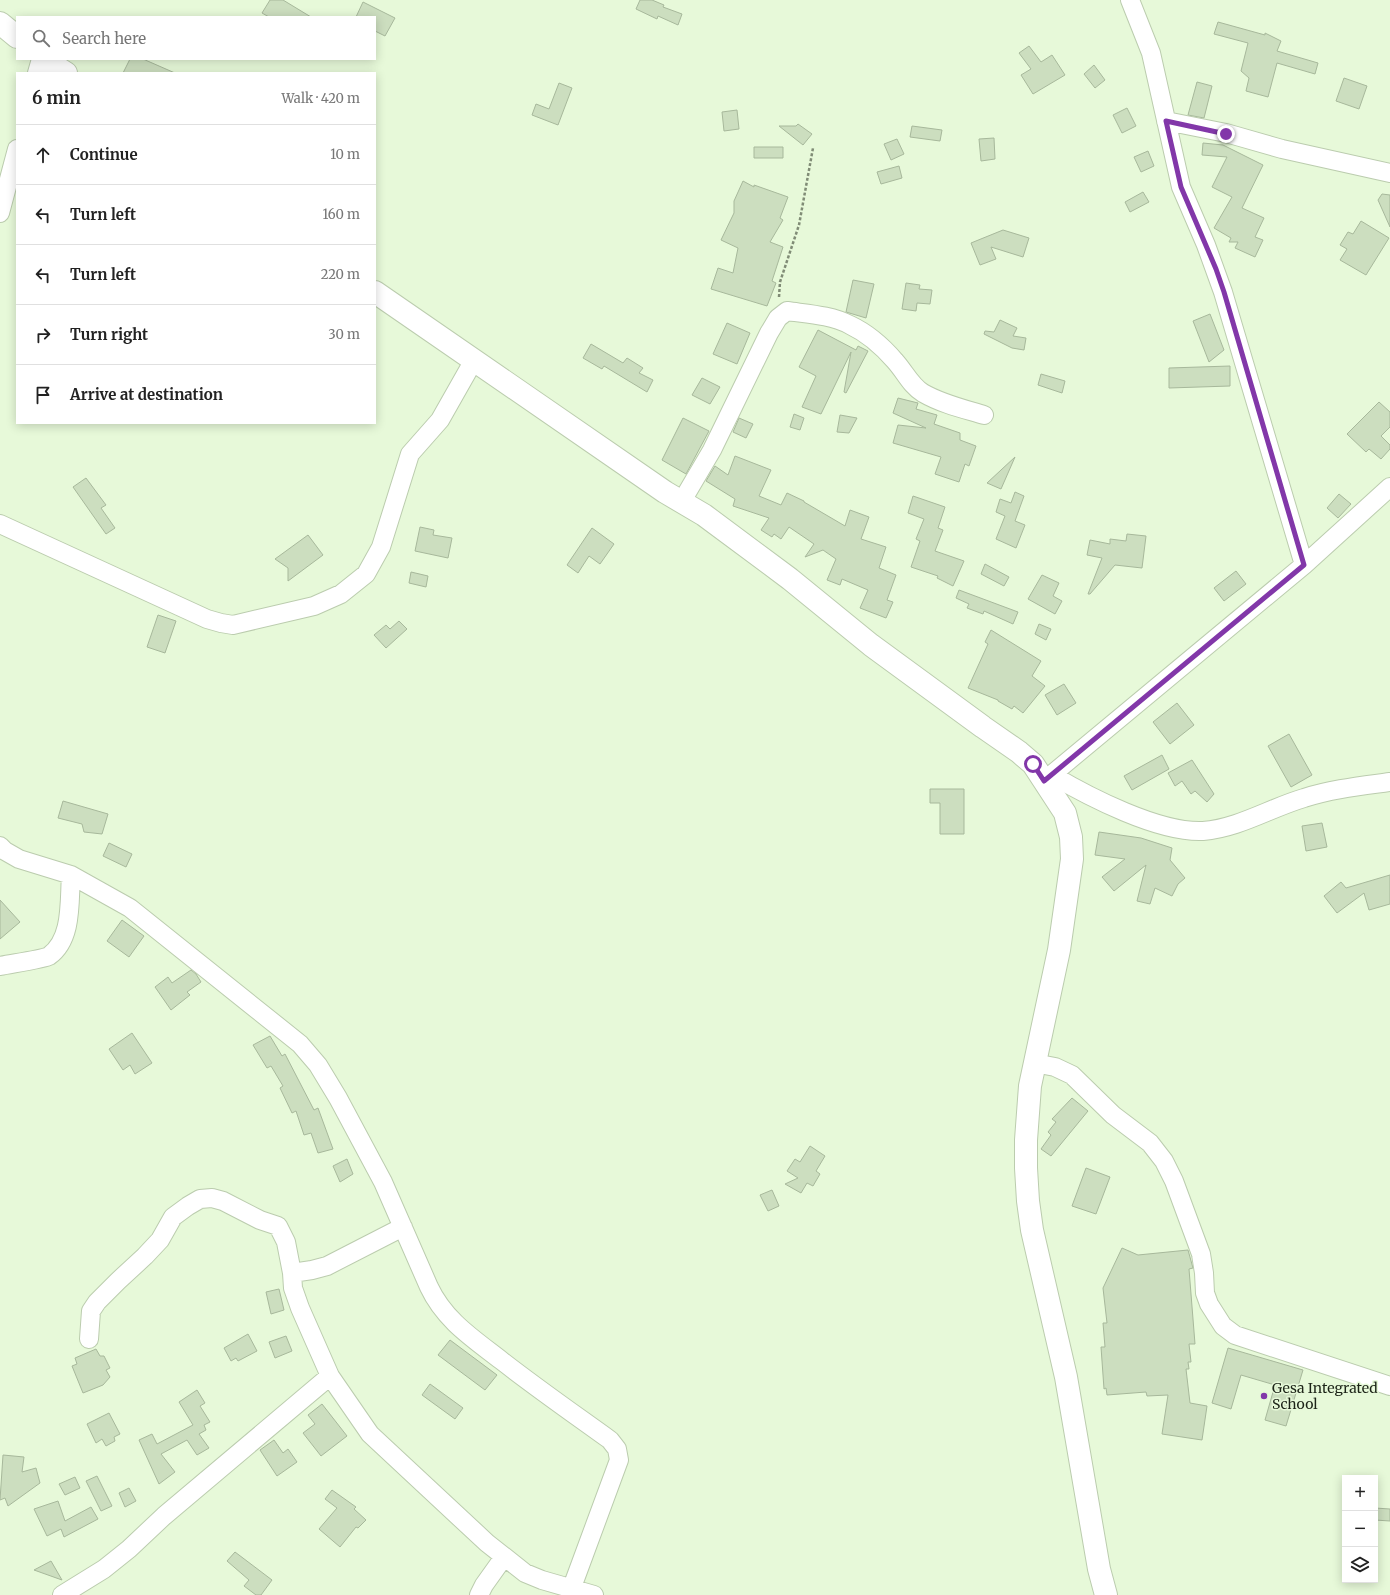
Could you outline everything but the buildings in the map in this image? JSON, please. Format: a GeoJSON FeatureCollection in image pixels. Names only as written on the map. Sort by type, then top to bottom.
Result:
{"type":"FeatureCollection","features":[{"type":"Feature","properties":{"kind":"main road"},"geometry":{"type":"LineString","coordinates":[[0,23],[16,36]]}},
{"type":"Feature","properties":{"kind":"main road"},"geometry":{"type":"LineString","coordinates":[[46,60],[64,72]]}},
{"type":"Feature","properties":{"kind":"main road"},"geometry":{"type":"LineString","coordinates":[[376,293],[665,492],[704,515],[790,579],[871,645],[1019,752],[1048,778],[1065,813],[1071,837],[1072,859],[1059,950],[1030,1086],[1026,1140],[1028,1201],[1032,1230],[1044,1286],[1066,1377],[1099,1569],[1106,1595]]}},
{"type":"Feature","properties":{"kind":"street"},"geometry":{"type":"LineString","coordinates":[[1130,0],[1151,53],[1181,187],[1224,292],[1304,565]]}},
{"type":"Feature","properties":{"kind":"street"},"geometry":{"type":"LineString","coordinates":[[37,72],[41,60]]}},
{"type":"Feature","properties":{"kind":"street"},"geometry":{"type":"LineString","coordinates":[[1166,121],[1390,173]]}},
{"type":"Feature","properties":{"kind":"street"},"geometry":{"type":"LineString","coordinates":[[0,213],[16,153]]}},
{"type":"Feature","properties":{"kind":"street"},"geometry":{"type":"LineString","coordinates":[[682,501],[712,450],[769,333],[778,318],[787,312],[820,315],[849,324],[872,339],[896,361],[909,380],[922,393],[942,402],[984,415]]}},
{"type":"Feature","properties":{"kind":"street"},"geometry":{"type":"LineString","coordinates":[[0,524],[207,619],[221,623],[233,625],[314,606],[341,594],[366,574],[381,547],[410,454],[440,420],[474,360]]}},
{"type":"Feature","properties":{"kind":"street"},"geometry":{"type":"LineString","coordinates":[[1390,487],[1304,565],[1048,778],[1147,821],[1176,828],[1203,831],[1237,824],[1291,802],[1338,789],[1390,782]]}},
{"type":"Feature","properties":{"kind":"street"},"geometry":{"type":"LineString","coordinates":[[0,846],[5,851],[19,859],[71,875],[130,908],[300,1044],[318,1065],[338,1098],[383,1182],[435,1300],[443,1311],[454,1322],[528,1381],[610,1440],[617,1449],[619,1460],[616,1471],[571,1590]]}},
{"type":"Feature","properties":{"kind":"street"},"geometry":{"type":"LineString","coordinates":[[0,966],[48,956],[62,943],[66,933],[71,875]]}},
{"type":"Feature","properties":{"kind":"street"},"geometry":{"type":"LineString","coordinates":[[1034,1063],[1055,1067],[1072,1075],[1113,1115],[1150,1143],[1164,1161],[1174,1181],[1202,1254],[1205,1293],[1209,1304],[1223,1326],[1235,1335],[1390,1386]]}},
{"type":"Feature","properties":{"kind":"street"},"geometry":{"type":"LineString","coordinates":[[89,1339],[91,1311],[97,1302],[160,1240],[173,1217],[188,1206],[200,1199],[212,1198],[223,1201],[260,1220],[278,1226],[286,1242],[292,1273],[293,1288],[300,1308],[330,1376],[370,1434],[467,1525],[504,1557],[525,1572],[542,1580],[571,1590],[594,1595]]}},
{"type":"Feature","properties":{"kind":"street"},"geometry":{"type":"LineString","coordinates":[[292,1273],[327,1266],[403,1227]]}},
{"type":"Feature","properties":{"kind":"street"},"geometry":{"type":"LineString","coordinates":[[62,1595],[104,1570],[164,1516],[330,1376]]}},
{"type":"Feature","properties":{"kind":"street"},"geometry":{"type":"LineString","coordinates":[[479,1595],[484,1585],[504,1557]]}},
{"type":"Feature","properties":{"kind":"path"},"geometry":{"type":"LineString","coordinates":[[780,282],[799,225],[813,148]]}},
{"type":"Feature","properties":{"kind":"place","name":"Gesa Integrated School"},"geometry":{"type":"Point","coordinates":[1264,1396]}},
{"type":"Feature","properties":{"kind":"route"},"geometry":{"type":"LineString","coordinates":[[1033,764],[1044,781],[1304,565],[1269,451],[1252,386],[1224,292],[1216,269],[1181,187],[1166,121],[1226,134]]}}]}
